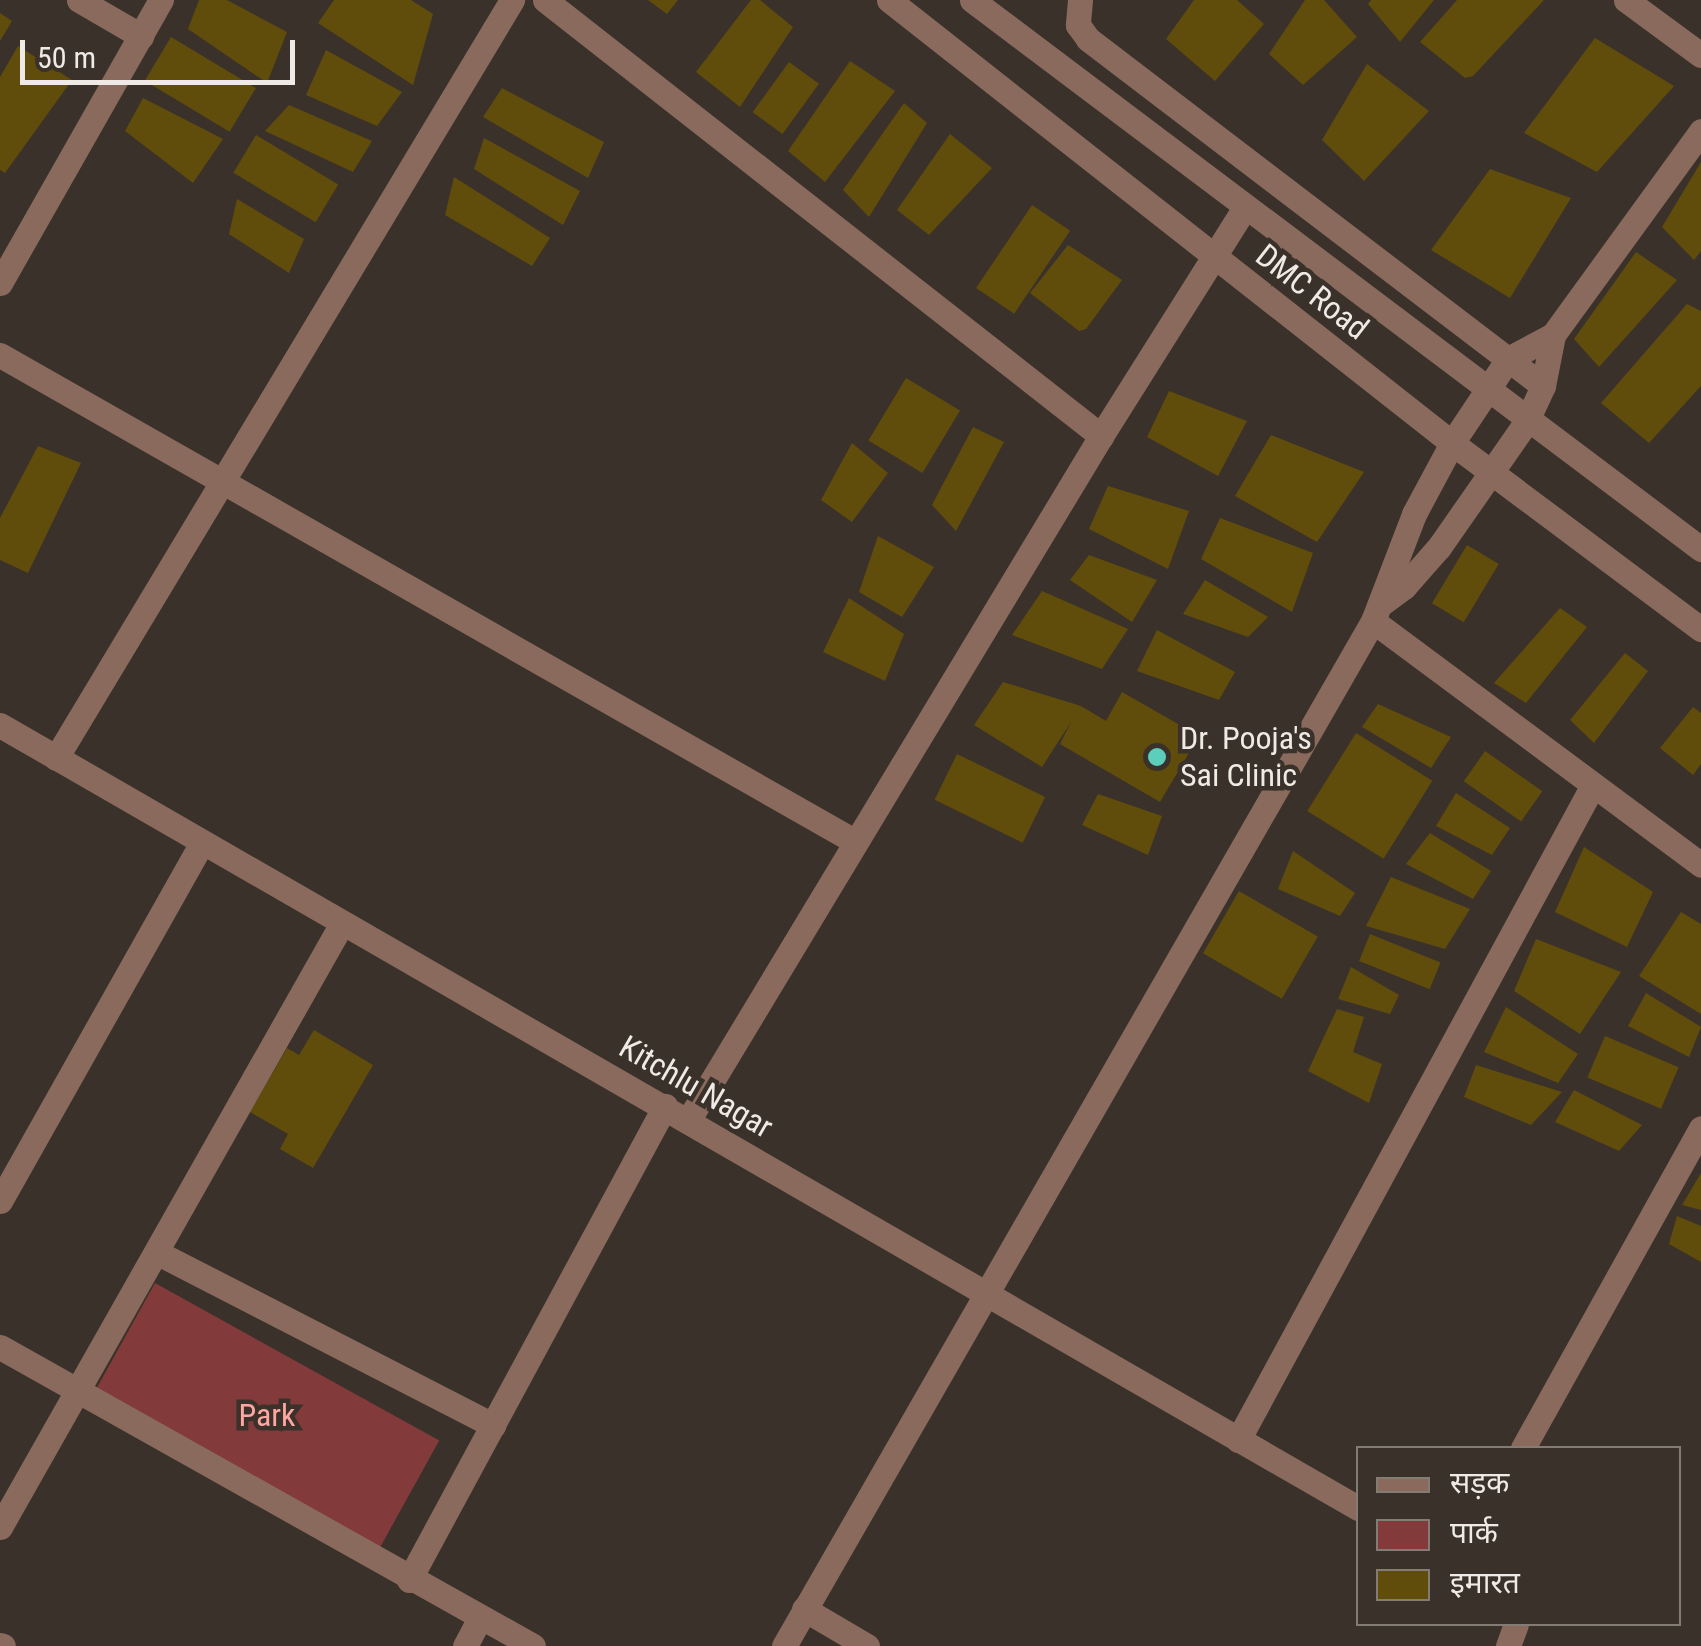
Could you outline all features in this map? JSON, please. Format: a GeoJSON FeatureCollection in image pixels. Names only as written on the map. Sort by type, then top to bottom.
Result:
{"type":"FeatureCollection","features":[{"type":"Feature","properties":{"kind":"street"},"geometry":{"type":"LineString","coordinates":[[79,0],[141,36]]}},
{"type":"Feature","properties":{"kind":"street"},"geometry":{"type":"LineString","coordinates":[[0,283],[162,0]]}},
{"type":"Feature","properties":{"kind":"street"},"geometry":{"type":"LineString","coordinates":[[56,758],[512,0]]}},
{"type":"Feature","properties":{"kind":"street"},"geometry":{"type":"LineString","coordinates":[[545,0],[1101,436]]}},
{"type":"Feature","properties":{"kind":"street","name":"DMC Road"},"geometry":{"type":"LineString","coordinates":[[888,0],[1492,474],[1701,629]]}},
{"type":"Feature","properties":{"kind":"street"},"geometry":{"type":"LineString","coordinates":[[972,0],[1701,549]]}},
{"type":"Feature","properties":{"kind":"street"},"geometry":{"type":"LineString","coordinates":[[1080,0],[1078,25],[1088,39],[1543,386]]}},
{"type":"Feature","properties":{"kind":"street"},"geometry":{"type":"LineString","coordinates":[[1626,0],[1701,54]]}},
{"type":"Feature","properties":{"kind":"street"},"geometry":{"type":"LineString","coordinates":[[1378,611],[1439,546],[1492,474],[1527,420],[1543,386],[1554,335],[1701,130]]}},
{"type":"Feature","properties":{"kind":"street"},"geometry":{"type":"LineString","coordinates":[[689,1119],[854,841],[1245,207]]}},
{"type":"Feature","properties":{"kind":"street"},"geometry":{"type":"LineString","coordinates":[[784,1646],[1378,611],[1404,538],[1452,443],[1508,359],[1554,335]]}},
{"type":"Feature","properties":{"kind":"street"},"geometry":{"type":"LineString","coordinates":[[0,354],[854,841]]}},
{"type":"Feature","properties":{"kind":"street"},"geometry":{"type":"LineString","coordinates":[[1378,611],[1593,785],[1701,865]]}},
{"type":"Feature","properties":{"kind":"street","name":"Kitchlu Nagar"},"geometry":{"type":"LineString","coordinates":[[0,725],[1356,1507]]}},
{"type":"Feature","properties":{"kind":"street"},"geometry":{"type":"LineString","coordinates":[[1238,1440],[1593,785]]}},
{"type":"Feature","properties":{"kind":"street"},"geometry":{"type":"LineString","coordinates":[[0,1202],[201,844]]}},
{"type":"Feature","properties":{"kind":"street"},"geometry":{"type":"LineString","coordinates":[[0,1527],[341,924]]}},
{"type":"Feature","properties":{"kind":"street"},"geometry":{"type":"LineString","coordinates":[[409,1580],[666,1106]]}},
{"type":"Feature","properties":{"kind":"street"},"geometry":{"type":"LineString","coordinates":[[1524,1446],[1701,1128]]}},
{"type":"Feature","properties":{"kind":"street"},"geometry":{"type":"LineString","coordinates":[[158,1253],[493,1425]]}},
{"type":"Feature","properties":{"kind":"street"},"geometry":{"type":"LineString","coordinates":[[0,1347],[409,1580],[533,1646]]}},
{"type":"Feature","properties":{"kind":"street"},"geometry":{"type":"LineString","coordinates":[[804,1609],[868,1646]]}},
{"type":"Feature","properties":{"kind":"street"},"geometry":{"type":"LineString","coordinates":[[464,1646],[480,1618]]}},
{"type":"Feature","properties":{"kind":"green space","name":"Park"},"geometry":{"type":"Polygon","coordinates":[[[155,1283],[439,1441],[380,1548],[95,1391],[155,1283]]]}},
{"type":"Feature","properties":{"kind":"building"},"geometry":{"type":"Polygon","coordinates":[[[199,0],[227,0],[287,32],[267,83],[188,29],[199,0]]]}},
{"type":"Feature","properties":{"kind":"building"},"geometry":{"type":"Polygon","coordinates":[[[334,0],[411,0],[433,14],[413,85],[318,23],[334,0]]]}},
{"type":"Feature","properties":{"kind":"building"},"geometry":{"type":"Polygon","coordinates":[[[648,0],[678,0],[667,14],[648,0]]]}},
{"type":"Feature","properties":{"kind":"building"},"geometry":{"type":"Polygon","coordinates":[[[751,0],[760,0],[793,27],[740,107],[696,72],[751,0]]]}},
{"type":"Feature","properties":{"kind":"building"},"geometry":{"type":"Polygon","coordinates":[[[1194,0],[1237,0],[1264,24],[1215,81],[1166,39],[1194,0]]]}},
{"type":"Feature","properties":{"kind":"building"},"geometry":{"type":"Polygon","coordinates":[[[1305,0],[1324,0],[1357,37],[1303,85],[1269,54],[1305,0]]]}},
{"type":"Feature","properties":{"kind":"building"},"geometry":{"type":"Polygon","coordinates":[[[1371,0],[1434,0],[1400,42],[1368,4],[1371,0]]]}},
{"type":"Feature","properties":{"kind":"building"},"geometry":{"type":"Polygon","coordinates":[[[1457,0],[1544,0],[1473,76],[1465,78],[1420,42],[1457,0]]]}},
{"type":"Feature","properties":{"kind":"building"},"geometry":{"type":"Polygon","coordinates":[[[0,13],[12,21],[0,41],[0,13]]]}},
{"type":"Feature","properties":{"kind":"building"},"geometry":{"type":"Polygon","coordinates":[[[171,37],[256,88],[230,132],[145,81],[171,37]]]}},
{"type":"Feature","properties":{"kind":"building"},"geometry":{"type":"Polygon","coordinates":[[[1595,38],[1674,86],[1597,172],[1524,133],[1595,38]]]}},
{"type":"Feature","properties":{"kind":"building"},"geometry":{"type":"Polygon","coordinates":[[[18,46],[72,80],[5,173],[0,170],[0,77],[18,46]]]}},
{"type":"Feature","properties":{"kind":"building"},"geometry":{"type":"Polygon","coordinates":[[[326,50],[402,92],[377,126],[306,95],[326,50]]]}},
{"type":"Feature","properties":{"kind":"building"},"geometry":{"type":"Polygon","coordinates":[[[850,61],[895,91],[825,182],[788,151],[850,61]]]}},
{"type":"Feature","properties":{"kind":"building"},"geometry":{"type":"Polygon","coordinates":[[[789,62],[819,84],[782,134],[753,112],[789,62]]]}},
{"type":"Feature","properties":{"kind":"building"},"geometry":{"type":"Polygon","coordinates":[[[1367,64],[1429,111],[1364,181],[1322,140],[1367,64]]]}},
{"type":"Feature","properties":{"kind":"building"},"geometry":{"type":"Polygon","coordinates":[[[502,88],[604,142],[588,178],[483,117],[502,88]]]}},
{"type":"Feature","properties":{"kind":"building"},"geometry":{"type":"Polygon","coordinates":[[[143,98],[223,139],[193,183],[125,131],[143,98]]]}},
{"type":"Feature","properties":{"kind":"building"},"geometry":{"type":"Polygon","coordinates":[[[904,103],[927,123],[869,217],[843,190],[904,103]]]}},
{"type":"Feature","properties":{"kind":"building"},"geometry":{"type":"Polygon","coordinates":[[[289,105],[372,141],[353,172],[265,131],[289,105]]]}},
{"type":"Feature","properties":{"kind":"building"},"geometry":{"type":"Polygon","coordinates":[[[950,134],[992,168],[929,235],[897,210],[950,134]]]}},
{"type":"Feature","properties":{"kind":"building"},"geometry":{"type":"Polygon","coordinates":[[[256,135],[338,184],[316,222],[233,173],[256,135]]]}},
{"type":"Feature","properties":{"kind":"building"},"geometry":{"type":"Polygon","coordinates":[[[484,138],[580,191],[563,225],[474,169],[484,138]]]}},
{"type":"Feature","properties":{"kind":"building"},"geometry":{"type":"Polygon","coordinates":[[[1701,162],[1701,251],[1694,260],[1662,227],[1701,162]]]}},
{"type":"Feature","properties":{"kind":"building"},"geometry":{"type":"Polygon","coordinates":[[[1490,169],[1571,198],[1510,298],[1431,250],[1490,169]]]}},
{"type":"Feature","properties":{"kind":"building"},"geometry":{"type":"Polygon","coordinates":[[[454,177],[550,238],[532,266],[445,215],[454,177]]]}},
{"type":"Feature","properties":{"kind":"building"},"geometry":{"type":"Polygon","coordinates":[[[237,199],[304,239],[289,273],[229,234],[237,199]]]}},
{"type":"Feature","properties":{"kind":"building"},"geometry":{"type":"Polygon","coordinates":[[[1032,205],[1070,231],[1014,314],[976,288],[1032,205]]]}},
{"type":"Feature","properties":{"kind":"building"},"geometry":{"type":"Polygon","coordinates":[[[1068,245],[1122,280],[1086,329],[1079,331],[1030,293],[1068,245]]]}},
{"type":"Feature","properties":{"kind":"building"},"geometry":{"type":"Polygon","coordinates":[[[1636,252],[1677,280],[1599,367],[1574,339],[1636,252]]]}},
{"type":"Feature","properties":{"kind":"building"},"geometry":{"type":"Polygon","coordinates":[[[1687,304],[1701,311],[1701,386],[1649,443],[1601,403],[1687,304]]]}},
{"type":"Feature","properties":{"kind":"building"},"geometry":{"type":"Polygon","coordinates":[[[906,378],[960,410],[922,473],[868,441],[906,378]]]}},
{"type":"Feature","properties":{"kind":"building"},"geometry":{"type":"Polygon","coordinates":[[[1169,391],[1247,421],[1218,476],[1147,437],[1169,391]]]}},
{"type":"Feature","properties":{"kind":"building"},"geometry":{"type":"Polygon","coordinates":[[[973,427],[1004,442],[956,531],[932,505],[973,427]]]}},
{"type":"Feature","properties":{"kind":"building"},"geometry":{"type":"Polygon","coordinates":[[[1271,435],[1364,472],[1317,542],[1235,496],[1271,435]]]}},
{"type":"Feature","properties":{"kind":"building"},"geometry":{"type":"Polygon","coordinates":[[[852,443],[888,473],[852,522],[821,500],[852,443]]]}},
{"type":"Feature","properties":{"kind":"building"},"geometry":{"type":"Polygon","coordinates":[[[38,446],[81,463],[28,573],[0,560],[0,518],[38,446]]]}},
{"type":"Feature","properties":{"kind":"building"},"geometry":{"type":"Polygon","coordinates":[[[1108,486],[1189,511],[1168,569],[1089,529],[1108,486]]]}},
{"type":"Feature","properties":{"kind":"building"},"geometry":{"type":"Polygon","coordinates":[[[1220,518],[1313,553],[1292,612],[1201,559],[1220,518]]]}},
{"type":"Feature","properties":{"kind":"building"},"geometry":{"type":"Polygon","coordinates":[[[878,536],[934,567],[902,617],[859,592],[878,536]]]}},
{"type":"Feature","properties":{"kind":"building"},"geometry":{"type":"Polygon","coordinates":[[[1467,545],[1499,564],[1464,622],[1432,603],[1467,545]]]}},
{"type":"Feature","properties":{"kind":"building"},"geometry":{"type":"Polygon","coordinates":[[[1089,555],[1157,580],[1132,622],[1070,580],[1089,555]]]}},
{"type":"Feature","properties":{"kind":"building"},"geometry":{"type":"Polygon","coordinates":[[[1205,580],[1268,617],[1248,637],[1183,614],[1205,580]]]}},
{"type":"Feature","properties":{"kind":"building"},"geometry":{"type":"Polygon","coordinates":[[[1042,591],[1128,629],[1102,669],[1012,635],[1042,591]]]}},
{"type":"Feature","properties":{"kind":"building"},"geometry":{"type":"Polygon","coordinates":[[[849,598],[904,634],[885,681],[823,652],[849,598]]]}},
{"type":"Feature","properties":{"kind":"building"},"geometry":{"type":"Polygon","coordinates":[[[1560,608],[1587,627],[1526,703],[1494,683],[1560,608]]]}},
{"type":"Feature","properties":{"kind":"building"},"geometry":{"type":"Polygon","coordinates":[[[1157,630],[1235,672],[1219,700],[1137,671],[1157,630]]]}},
{"type":"Feature","properties":{"kind":"building"},"geometry":{"type":"Polygon","coordinates":[[[1625,653],[1648,671],[1594,743],[1570,720],[1625,653]]]}},
{"type":"Feature","properties":{"kind":"building"},"geometry":{"type":"Polygon","coordinates":[[[1003,682],[1081,706],[1106,721],[1122,692],[1199,736],[1160,802],[1060,744],[1071,722],[1042,767],[974,725],[1003,682]]]}},
{"type":"Feature","properties":{"kind":"building"},"geometry":{"type":"Polygon","coordinates":[[[1378,704],[1451,737],[1431,768],[1362,727],[1378,704]]]}},
{"type":"Feature","properties":{"kind":"building"},"geometry":{"type":"Polygon","coordinates":[[[1693,707],[1701,713],[1701,764],[1693,775],[1660,748],[1693,707]]]}},
{"type":"Feature","properties":{"kind":"building"},"geometry":{"type":"Polygon","coordinates":[[[1356,733],[1432,781],[1384,859],[1307,811],[1356,733]]]}},
{"type":"Feature","properties":{"kind":"building"},"geometry":{"type":"Polygon","coordinates":[[[1485,751],[1542,791],[1521,821],[1464,781],[1485,751]]]}},
{"type":"Feature","properties":{"kind":"building"},"geometry":{"type":"Polygon","coordinates":[[[957,754],[1045,797],[1023,843],[935,800],[957,754]]]}},
{"type":"Feature","properties":{"kind":"building"},"geometry":{"type":"Polygon","coordinates":[[[1456,793],[1510,828],[1492,855],[1436,826],[1456,793]]]}},
{"type":"Feature","properties":{"kind":"building"},"geometry":{"type":"Polygon","coordinates":[[[1098,794],[1162,816],[1148,855],[1082,825],[1098,794]]]}},
{"type":"Feature","properties":{"kind":"building"},"geometry":{"type":"Polygon","coordinates":[[[1430,833],[1491,871],[1473,899],[1406,864],[1430,833]]]}},
{"type":"Feature","properties":{"kind":"building"},"geometry":{"type":"Polygon","coordinates":[[[1584,847],[1653,892],[1627,947],[1555,912],[1584,847]]]}},
{"type":"Feature","properties":{"kind":"building"},"geometry":{"type":"Polygon","coordinates":[[[1293,851],[1355,893],[1340,916],[1278,889],[1293,851]]]}},
{"type":"Feature","properties":{"kind":"building"},"geometry":{"type":"Polygon","coordinates":[[[1391,877],[1470,909],[1445,949],[1366,926],[1391,877]]]}},
{"type":"Feature","properties":{"kind":"building"},"geometry":{"type":"Polygon","coordinates":[[[1239,891],[1318,936],[1282,999],[1203,953],[1239,891]]]}},
{"type":"Feature","properties":{"kind":"building"},"geometry":{"type":"Polygon","coordinates":[[[1681,912],[1701,924],[1701,1014],[1639,976],[1681,912]]]}},
{"type":"Feature","properties":{"kind":"building"},"geometry":{"type":"Polygon","coordinates":[[[1370,934],[1440,962],[1430,989],[1359,961],[1370,934]]]}},
{"type":"Feature","properties":{"kind":"building"},"geometry":{"type":"Polygon","coordinates":[[[1536,939],[1621,972],[1580,1034],[1514,991],[1536,939]]]}},
{"type":"Feature","properties":{"kind":"building"},"geometry":{"type":"Polygon","coordinates":[[[1351,967],[1399,995],[1390,1014],[1338,999],[1351,967]]]}},
{"type":"Feature","properties":{"kind":"building"},"geometry":{"type":"Polygon","coordinates":[[[1646,993],[1701,1027],[1689,1057],[1628,1026],[1646,993]]]}},
{"type":"Feature","properties":{"kind":"building"},"geometry":{"type":"Polygon","coordinates":[[[1506,1007],[1578,1054],[1558,1083],[1484,1052],[1506,1007]]]}},
{"type":"Feature","properties":{"kind":"building"},"geometry":{"type":"Polygon","coordinates":[[[1337,1009],[1364,1017],[1353,1052],[1382,1064],[1369,1103],[1308,1071],[1337,1009]]]}},
{"type":"Feature","properties":{"kind":"building"},"geometry":{"type":"Polygon","coordinates":[[[314,1030],[373,1065],[313,1168],[280,1149],[288,1134],[250,1112],[287,1048],[299,1055],[314,1030]]]}},
{"type":"Feature","properties":{"kind":"building"},"geometry":{"type":"Polygon","coordinates":[[[1605,1036],[1679,1067],[1661,1109],[1587,1077],[1605,1036]]]}},
{"type":"Feature","properties":{"kind":"building"},"geometry":{"type":"Polygon","coordinates":[[[1476,1065],[1562,1092],[1531,1125],[1464,1097],[1476,1065]]]}},
{"type":"Feature","properties":{"kind":"building"},"geometry":{"type":"Polygon","coordinates":[[[1574,1090],[1642,1125],[1619,1151],[1555,1122],[1574,1090]]]}},
{"type":"Feature","properties":{"kind":"building"},"geometry":{"type":"Polygon","coordinates":[[[1701,1173],[1701,1210],[1682,1205],[1701,1173]]]}},
{"type":"Feature","properties":{"kind":"building"},"geometry":{"type":"Polygon","coordinates":[[[1677,1216],[1701,1226],[1701,1262],[1669,1244],[1677,1216]]]}},
{"type":"Feature","properties":{"kind":"place","name":"Dr. Pooja's Sai Clinic"},"geometry":{"type":"Point","coordinates":[1157,757]}}]}
